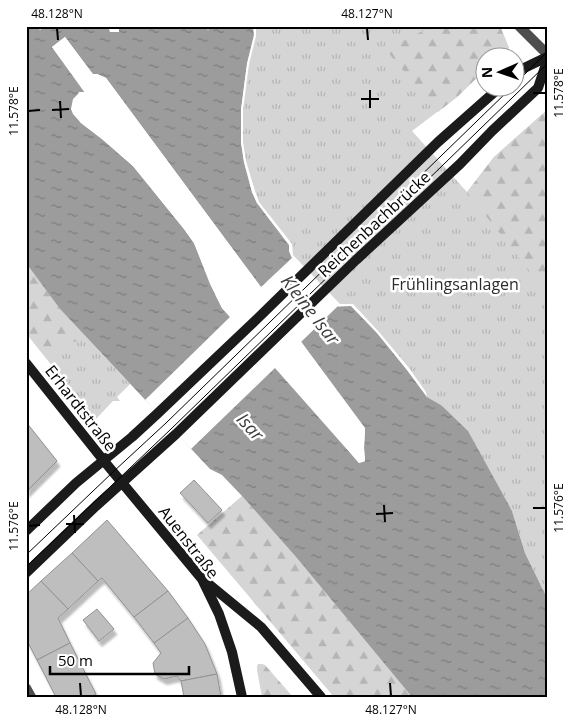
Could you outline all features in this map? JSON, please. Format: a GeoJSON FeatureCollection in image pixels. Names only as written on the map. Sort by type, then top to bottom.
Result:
{"type":"FeatureCollection","features":[{"type":"Feature","properties":{"kind":"main road"},"geometry":{"type":"LineString","coordinates":[[526,67],[547,56]]}},
{"type":"Feature","properties":{"kind":"main road","name":"Reichenbachbrücke"},"geometry":{"type":"LineString","coordinates":[[26,573],[96,506],[176,434],[538,88],[547,62]]}},
{"type":"Feature","properties":{"kind":"main road","name":"Reichenbachbrücke"},"geometry":{"type":"LineString","coordinates":[[26,531],[76,483],[157,414],[438,142],[488,98]]}},
{"type":"Feature","properties":{"kind":"main road","name":"Erhardtstraße"},"geometry":{"type":"LineString","coordinates":[[26,363],[113,472]]}},
{"type":"Feature","properties":{"kind":"main road","name":"Auenstraße"},"geometry":{"type":"LineString","coordinates":[[113,472],[202,579],[219,614],[232,652],[242,697]]}},
{"type":"Feature","properties":{"kind":"main road"},"geometry":{"type":"LineString","coordinates":[[202,579],[261,627],[321,697]]}},
{"type":"Feature","properties":{"kind":"street"},"geometry":{"type":"LineString","coordinates":[[519,26],[547,56]]}},
{"type":"Feature","properties":{"kind":"street"},"geometry":{"type":"LineString","coordinates":[[26,688],[31,697]]}},
{"type":"Feature","properties":{"kind":"green space","name":"Frühlingsanlagen"},"geometry":{"type":"Polygon","coordinates":[[[253,26],[500,26],[509,48],[476,48],[476,79],[457,97],[412,131],[467,192],[494,157],[547,110],[547,598],[525,553],[512,511],[441,405],[427,397],[291,256],[257,203],[247,175],[240,123],[253,26]]]}},
{"type":"Feature","properties":{"kind":"green space"},"geometry":{"type":"Polygon","coordinates":[[[432,26],[500,26],[509,48],[476,48],[476,79],[438,112],[386,50],[432,26]]]}},
{"type":"Feature","properties":{"kind":"green space"},"geometry":{"type":"Polygon","coordinates":[[[547,110],[547,293],[467,192],[494,157],[547,110]]]}},
{"type":"Feature","properties":{"kind":"green space"},"geometry":{"type":"Polygon","coordinates":[[[26,263],[60,309],[130,384],[117,397],[120,401],[113,401],[95,420],[26,333],[26,263]]]}},
{"type":"Feature","properties":{"kind":"green space"},"geometry":{"type":"Polygon","coordinates":[[[34,274],[60,309],[88,340],[59,344],[49,351],[58,364],[54,368],[26,333],[26,275],[34,274]]]}},
{"type":"Feature","properties":{"kind":"green space"},"geometry":{"type":"Polygon","coordinates":[[[242,496],[296,557],[412,697],[334,697],[197,535],[242,496]]]}},
{"type":"Feature","properties":{"kind":"green space"},"geometry":{"type":"Polygon","coordinates":[[[258,664],[265,665],[293,697],[262,697],[257,670],[258,664]]]}},
{"type":"Feature","properties":{"kind":"water"},"geometry":{"type":"Polygon","coordinates":[[[26,26],[37,26],[40,30],[45,26],[108,26],[110,32],[119,32],[119,26],[207,26],[208,31],[209,26],[253,26],[254,35],[247,64],[241,110],[241,142],[252,192],[257,203],[289,245],[291,256],[339,307],[351,306],[377,333],[427,397],[441,405],[468,431],[512,511],[525,553],[547,598],[547,697],[412,697],[296,557],[242,496],[222,475],[210,469],[60,309],[26,263],[26,26]],[[65,37],[52,47],[85,93],[79,92],[71,109],[81,123],[133,166],[194,243],[210,284],[222,308],[359,463],[365,461],[365,428],[106,78],[97,74],[93,75],[65,37]]]}},
{"type":"Feature","properties":{"kind":"pier"},"geometry":{"type":"Polygon","coordinates":[[[253,26],[256,26],[256,36],[249,64],[243,110],[243,142],[246,161],[259,202],[292,244],[293,255],[340,304],[353,304],[409,368],[426,392],[427,397],[377,333],[351,306],[338,306],[301,342],[365,429],[365,461],[359,463],[275,368],[191,449],[145,400],[230,317],[222,308],[194,243],[184,229],[133,166],[81,123],[73,114],[71,109],[73,99],[80,92],[85,92],[52,47],[65,37],[93,74],[106,78],[261,287],[292,258],[289,245],[257,203],[244,162],[241,142],[241,110],[247,64],[254,35],[253,26]],[[64,41],[55,48],[88,93],[86,96],[80,95],[77,97],[73,109],[75,113],[135,165],[154,187],[196,241],[212,283],[224,306],[360,460],[362,459],[363,429],[105,80],[91,76],[64,41]]]}},
{"type":"Feature","properties":{"kind":"building"},"geometry":{"type":"Polygon","coordinates":[[[26,422],[57,461],[26,492],[26,422]]]}},
{"type":"Feature","properties":{"kind":"building"},"geometry":{"type":"Polygon","coordinates":[[[194,480],[222,510],[208,523],[180,493],[194,480]]]}},
{"type":"Feature","properties":{"kind":"building"},"geometry":{"type":"Polygon","coordinates":[[[107,520],[168,591],[134,617],[102,578],[98,581],[72,553],[107,520]]]}},
{"type":"Feature","properties":{"kind":"building"},"geometry":{"type":"Polygon","coordinates":[[[72,553],[98,581],[68,609],[41,581],[72,553]]]}},
{"type":"Feature","properties":{"kind":"building"},"geometry":{"type":"Polygon","coordinates":[[[41,581],[68,609],[58,618],[70,643],[37,660],[26,639],[26,595],[41,581]]]}},
{"type":"Feature","properties":{"kind":"building"},"geometry":{"type":"Polygon","coordinates":[[[168,591],[188,618],[154,643],[134,617],[168,591]]]}},
{"type":"Feature","properties":{"kind":"building"},"geometry":{"type":"Polygon","coordinates":[[[97,609],[114,629],[99,641],[83,620],[97,609]]]}},
{"type":"Feature","properties":{"kind":"building"},"geometry":{"type":"Polygon","coordinates":[[[188,618],[205,644],[217,674],[181,681],[177,676],[164,679],[155,674],[153,663],[161,653],[154,643],[188,618]]]}},
{"type":"Feature","properties":{"kind":"building"},"geometry":{"type":"Polygon","coordinates":[[[70,643],[96,694],[90,697],[56,697],[37,660],[70,643]]]}},
{"type":"Feature","properties":{"kind":"building"},"geometry":{"type":"Polygon","coordinates":[[[217,674],[221,697],[184,697],[181,681],[217,674]]]}},
{"type":"Feature","properties":{"kind":"tram line"},"geometry":{"type":"LineString","coordinates":[[526,73],[547,52]]}},
{"type":"Feature","properties":{"kind":"tram line"},"geometry":{"type":"LineString","coordinates":[[26,567],[547,64]]}},
{"type":"Feature","properties":{"kind":"tram line"},"geometry":{"type":"LineString","coordinates":[[26,555],[166,423],[501,98]]}},
{"type":"Feature","properties":{"kind":"water label","name":"Kleine Isar"},"geometry":{"type":"Point","coordinates":[310,310]}},
{"type":"Feature","properties":{"kind":"water label","name":"Isar"},"geometry":{"type":"Point","coordinates":[250,427]}}]}
